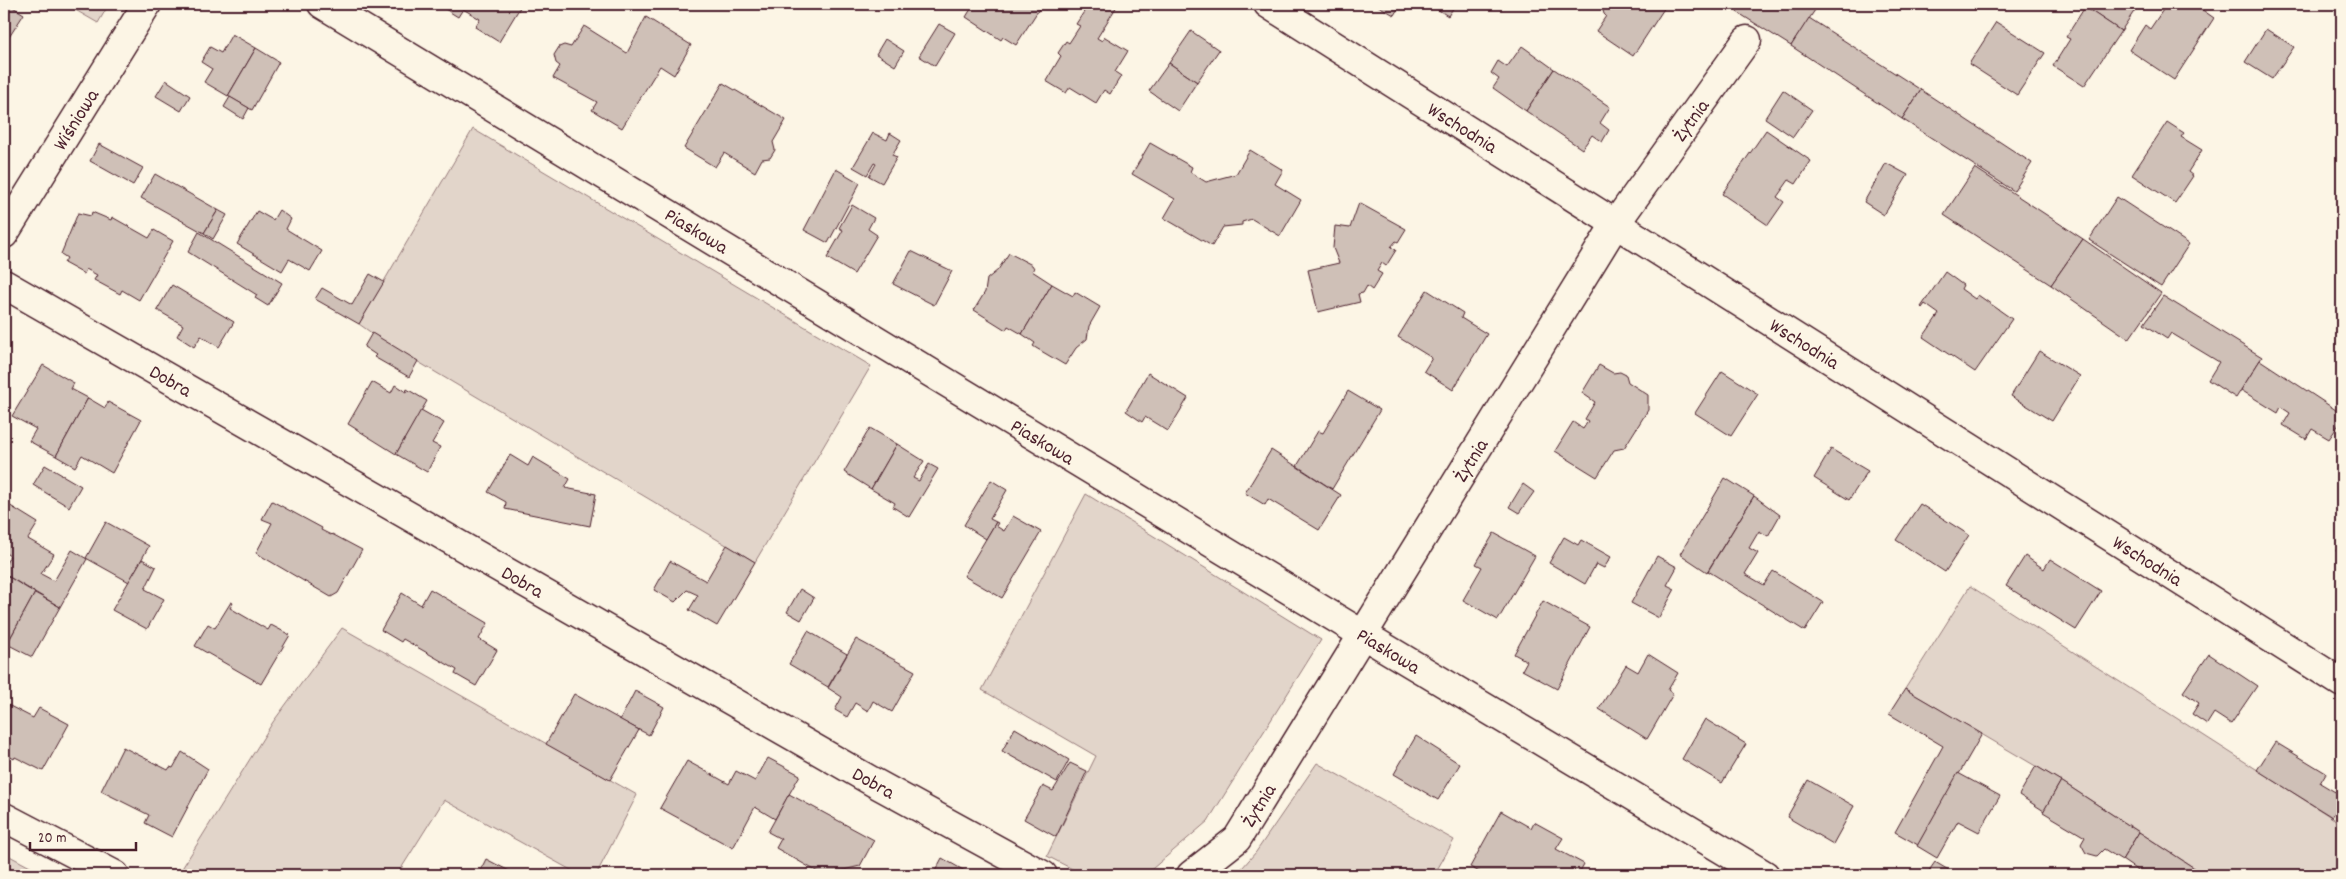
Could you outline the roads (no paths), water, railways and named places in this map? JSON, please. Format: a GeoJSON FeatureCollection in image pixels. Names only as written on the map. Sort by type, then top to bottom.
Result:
{"type":"FeatureCollection","features":[{"type":"Feature","properties":{"kind":"street","name":"Wiśniowa"},"geometry":{"type":"LineString","coordinates":[[4,234],[147,4]]}},
{"type":"Feature","properties":{"kind":"street","name":"Piaskowa"},"geometry":{"type":"LineString","coordinates":[[322,4],[1362,634],[1765,875]]}},
{"type":"Feature","properties":{"kind":"street","name":"Wschodnia"},"geometry":{"type":"LineString","coordinates":[[1268,4],[2342,683]]}},
{"type":"Feature","properties":{"kind":"street","name":"Żytnia"},"geometry":{"type":"LineString","coordinates":[[1191,875],[1236,839],[1616,223],[1748,40]]}},
{"type":"Feature","properties":{"kind":"street","name":"Dobra"},"geometry":{"type":"LineString","coordinates":[[4,284],[875,783],[1043,875]]}},
{"type":"Feature","properties":{"kind":"street"},"geometry":{"type":"LineString","coordinates":[[4,817],[115,875]]}}]}
